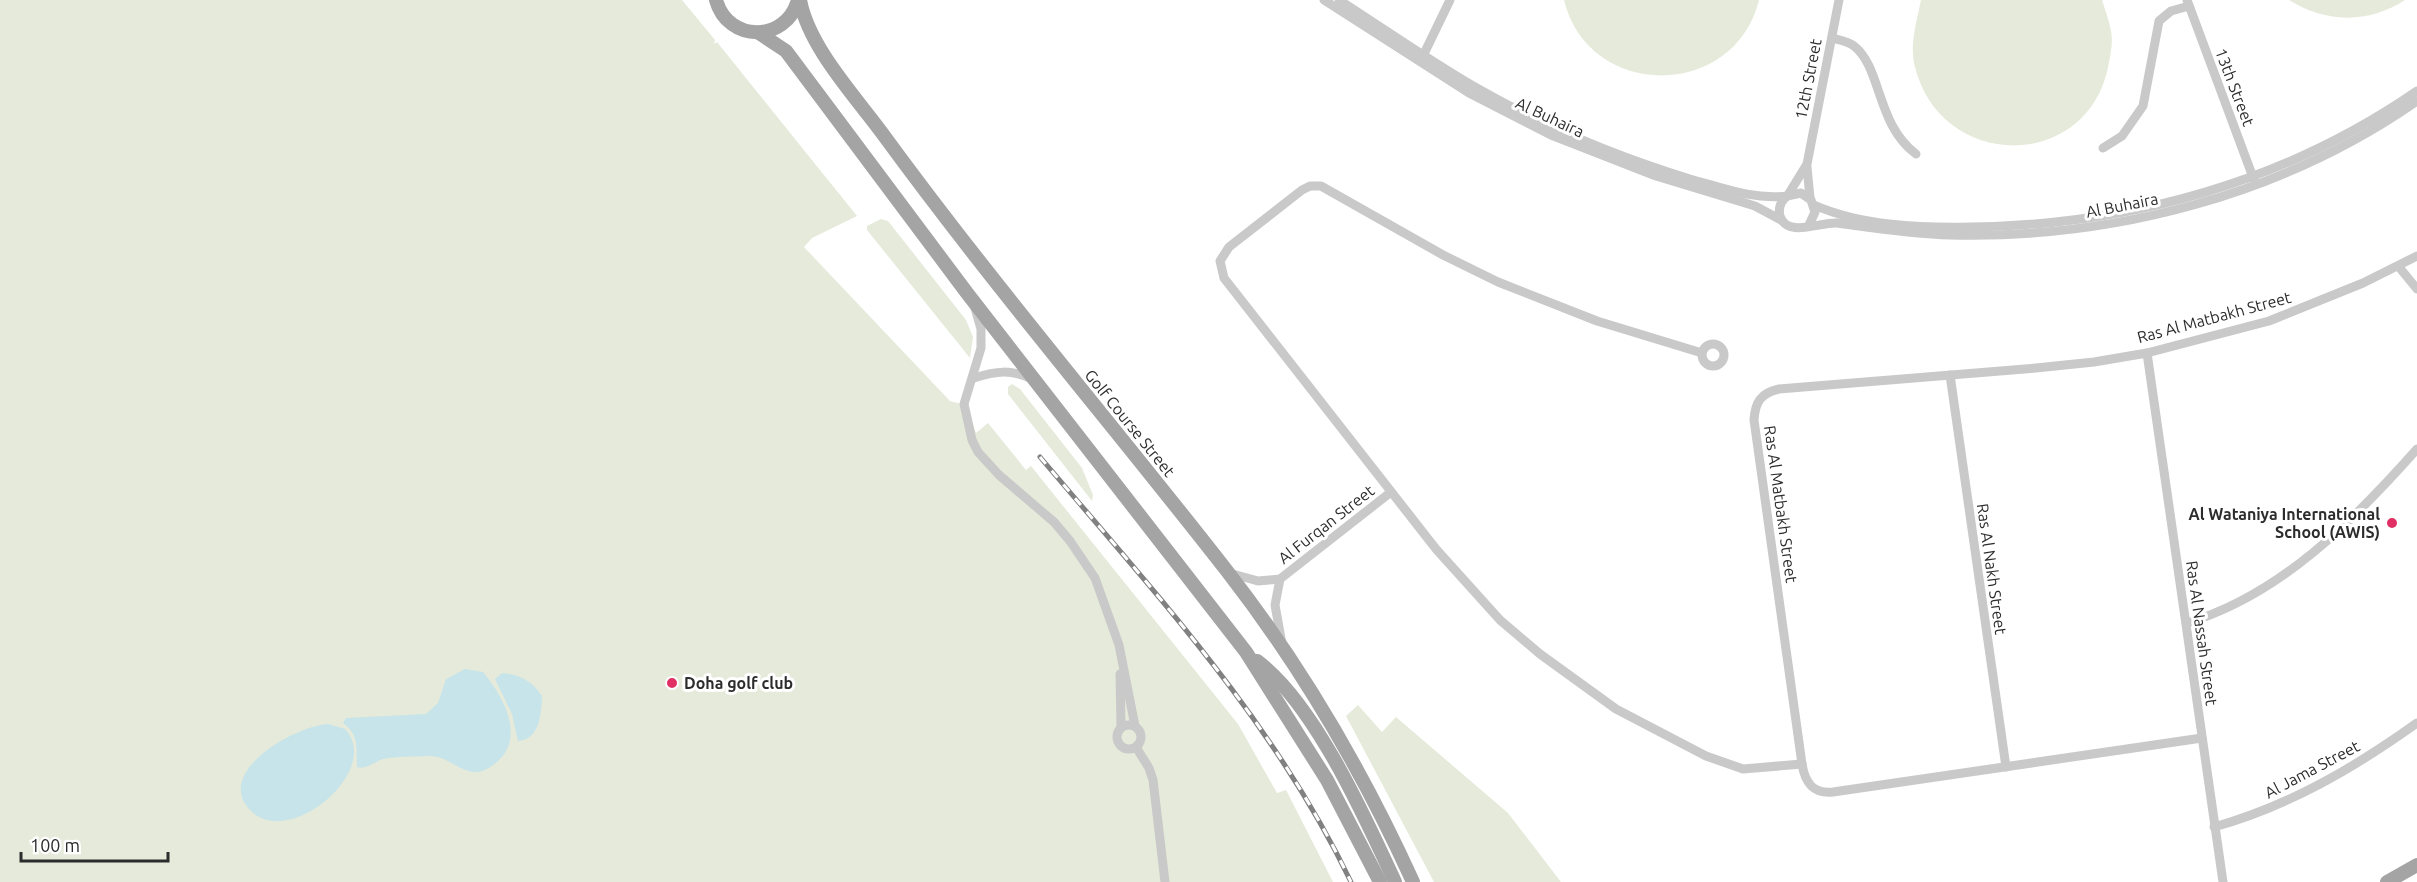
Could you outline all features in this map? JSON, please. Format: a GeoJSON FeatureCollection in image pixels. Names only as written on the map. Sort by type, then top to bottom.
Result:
{"type":"FeatureCollection","features":[{"type":"Feature","properties":{"kind":"main road"},"geometry":{"type":"LineString","coordinates":[[716,0],[722,15],[732,25],[745,32],[759,33],[774,30],[787,22],[799,0]]}},
{"type":"Feature","properties":{"kind":"main road","name":"Golf Course Street"},"geometry":{"type":"LineString","coordinates":[[799,0],[814,39],[961,240],[1229,573],[1283,648],[1358,773],[1413,882]]}},
{"type":"Feature","properties":{"kind":"main road"},"geometry":{"type":"LineString","coordinates":[[759,33],[786,51],[968,293],[1246,652],[1327,780],[1380,882]]}},
{"type":"Feature","properties":{"kind":"main road"},"geometry":{"type":"LineString","coordinates":[[1246,652],[1276,677],[1301,707],[1353,798],[1395,882]]}},
{"type":"Feature","properties":{"kind":"main road"},"geometry":{"type":"LineString","coordinates":[[2387,882],[2417,865]]}},
{"type":"Feature","properties":{"kind":"street","name":"Al Buhaira"},"geometry":{"type":"LineString","coordinates":[[1324,0],[1496,103],[1599,155],[1685,181],[1755,206],[1782,220]]}},
{"type":"Feature","properties":{"kind":"street","name":"Al Buhaira"},"geometry":{"type":"LineString","coordinates":[[1339,0],[1422,59]]}},
{"type":"Feature","properties":{"kind":"street"},"geometry":{"type":"LineString","coordinates":[[1422,59],[1450,0]]}},
{"type":"Feature","properties":{"kind":"street","name":"12th Street"},"geometry":{"type":"LineString","coordinates":[[1812,202],[1807,164],[1839,0]]}},
{"type":"Feature","properties":{"kind":"street"},"geometry":{"type":"LineString","coordinates":[[2103,148],[2121,136],[2143,106],[2159,21],[2171,11],[2188,3]]}},
{"type":"Feature","properties":{"kind":"street","name":"13th Street"},"geometry":{"type":"LineString","coordinates":[[2188,3],[2254,180]]}},
{"type":"Feature","properties":{"kind":"street"},"geometry":{"type":"LineString","coordinates":[[1832,38],[1850,43],[1861,54],[1892,128],[1902,142],[1916,154]]}},
{"type":"Feature","properties":{"kind":"street","name":"Al Buhaira"},"geometry":{"type":"LineString","coordinates":[[1812,202],[1835,214],[1899,224],[1980,231],[2037,233],[2112,224],[2206,202],[2351,132],[2417,91]]}},
{"type":"Feature","properties":{"kind":"street","name":"Al Buhaira"},"geometry":{"type":"LineString","coordinates":[[2254,180],[2355,139],[2417,101]]}},
{"type":"Feature","properties":{"kind":"street","name":"12th Street"},"geometry":{"type":"LineString","coordinates":[[1788,196],[1807,164]]}},
{"type":"Feature","properties":{"kind":"street","name":"Al Buhaira"},"geometry":{"type":"LineString","coordinates":[[1685,181],[1755,197],[1788,196]]}},
{"type":"Feature","properties":{"kind":"street"},"geometry":{"type":"LineString","coordinates":[[1702,353],[1617,328],[1526,293],[1443,255],[1327,188],[1315,185],[1306,188],[1226,250],[1220,261],[1221,272],[1391,492],[1436,549],[1500,620],[1559,670],[1616,709],[1706,756],[1734,766],[1759,769],[1802,764]]}},
{"type":"Feature","properties":{"kind":"street"},"geometry":{"type":"LineString","coordinates":[[1798,193],[1812,202],[1814,216],[1809,225],[1794,229],[1782,220],[1780,207],[1788,196],[1798,193]]}},
{"type":"Feature","properties":{"kind":"street","name":"Al Buhaira"},"geometry":{"type":"LineString","coordinates":[[1809,225],[1834,223],[1917,233],[1980,231]]}},
{"type":"Feature","properties":{"kind":"street","name":"Ras Al Matbakh Street"},"geometry":{"type":"LineString","coordinates":[[2202,738],[1827,792],[1815,789],[1807,782],[1802,764],[1754,420],[1757,401],[1766,393],[1779,389],[2094,362],[2147,353],[2269,321],[2321,302],[2399,267],[2417,256]]}},
{"type":"Feature","properties":{"kind":"street"},"geometry":{"type":"LineString","coordinates":[[2399,267],[2417,289]]}},
{"type":"Feature","properties":{"kind":"street"},"geometry":{"type":"LineString","coordinates":[[968,293],[978,314],[981,329],[981,348],[974,378],[964,404],[968,428],[975,446],[999,475],[1054,522],[1084,561],[1103,596],[1122,663],[1135,726],[1141,736],[1136,747],[1129,749],[1120,745],[1117,735],[1122,727],[1119,673],[1122,663]]}},
{"type":"Feature","properties":{"kind":"street","name":"Ras Al Nassah Street"},"geometry":{"type":"LineString","coordinates":[[2147,353],[2223,882]]}},
{"type":"Feature","properties":{"kind":"street"},"geometry":{"type":"LineString","coordinates":[[974,378],[1006,371],[1018,372],[1038,382]]}},
{"type":"Feature","properties":{"kind":"street","name":"Ras Al Nakh Street"},"geometry":{"type":"LineString","coordinates":[[1950,375],[2006,767]]}},
{"type":"Feature","properties":{"kind":"street"},"geometry":{"type":"LineString","coordinates":[[2187,622],[2230,606],[2309,555],[2358,513],[2417,448]]}},
{"type":"Feature","properties":{"kind":"street","name":"Al Furqan Street"},"geometry":{"type":"LineString","coordinates":[[1229,573],[1265,582],[1280,579],[1391,492]]}},
{"type":"Feature","properties":{"kind":"street","name":"Al Furqan Street"},"geometry":{"type":"LineString","coordinates":[[1280,579],[1275,605],[1283,648]]}},
{"type":"Feature","properties":{"kind":"street","name":"Al Jama Street"},"geometry":{"type":"LineString","coordinates":[[2214,827],[2268,810],[2328,781],[2417,723]]}},
{"type":"Feature","properties":{"kind":"street"},"geometry":{"type":"LineString","coordinates":[[1122,727],[1135,726]]}},
{"type":"Feature","properties":{"kind":"street"},"geometry":{"type":"LineString","coordinates":[[1136,747],[1149,768],[1153,780],[1165,882]]}},
{"type":"Feature","properties":{"kind":"green space","name":"Doha golf club"},"geometry":{"type":"Polygon","coordinates":[[[0,0],[682,0],[715,40],[714,44],[717,42],[857,216],[812,238],[804,247],[950,401],[969,406],[968,411],[976,433],[988,423],[1026,470],[1031,466],[1238,724],[1277,793],[1286,790],[1333,882],[0,882],[0,0]]]}},
{"type":"Feature","properties":{"kind":"green space"},"geometry":{"type":"Polygon","coordinates":[[[1564,0],[1759,0],[1744,33],[1721,57],[1693,71],[1661,75],[1630,71],[1601,56],[1578,33],[1564,0]]]}},
{"type":"Feature","properties":{"kind":"green space"},"geometry":{"type":"Polygon","coordinates":[[[1921,0],[2102,0],[2112,35],[2112,43],[2109,62],[2096,98],[2074,124],[2046,140],[2014,145],[1982,140],[1952,125],[1929,99],[1914,63],[1913,40],[1921,0]]]}},
{"type":"Feature","properties":{"kind":"green space"},"geometry":{"type":"Polygon","coordinates":[[[2289,0],[2405,0],[2376,13],[2347,18],[2318,13],[2289,0]]]}},
{"type":"Feature","properties":{"kind":"green space"},"geometry":{"type":"Polygon","coordinates":[[[881,219],[888,221],[966,320],[973,337],[970,358],[867,230],[867,226],[881,219]]]}},
{"type":"Feature","properties":{"kind":"green space"},"geometry":{"type":"Polygon","coordinates":[[[1012,384],[1020,389],[1082,468],[1093,495],[1092,501],[1008,394],[1008,387],[1012,384]]]}},
{"type":"Feature","properties":{"kind":"green space"},"geometry":{"type":"Polygon","coordinates":[[[1358,705],[1382,732],[1396,717],[1508,813],[1561,882],[1434,882],[1346,716],[1358,705]]]}},
{"type":"Feature","properties":{"kind":"water"},"geometry":{"type":"Polygon","coordinates":[[[465,669],[483,672],[504,704],[511,729],[510,741],[506,752],[497,762],[477,772],[465,770],[436,756],[388,758],[367,767],[357,767],[355,738],[343,723],[346,718],[426,714],[438,703],[446,679],[465,669]]]}},
{"type":"Feature","properties":{"kind":"water"},"geometry":{"type":"Polygon","coordinates":[[[502,673],[525,679],[542,696],[538,724],[526,739],[518,741],[512,714],[495,679],[502,673]]]}},
{"type":"Feature","properties":{"kind":"water"},"geometry":{"type":"Polygon","coordinates":[[[328,724],[345,729],[354,746],[352,765],[342,784],[326,800],[306,813],[286,820],[266,820],[249,809],[241,795],[242,780],[250,766],[263,753],[280,742],[297,733],[328,724]]]}},
{"type":"Feature","properties":{"kind":"railway"},"geometry":{"type":"LineString","coordinates":[[1040,457],[1168,608],[1249,712],[1320,823],[1351,882]]}},
{"type":"Feature","properties":{"kind":"place","name":"Al Wataniya International School (AWIS)"},"geometry":{"type":"Point","coordinates":[2392,523]}},
{"type":"Feature","properties":{"kind":"place","name":"Doha golf club"},"geometry":{"type":"Point","coordinates":[672,683]}}]}
